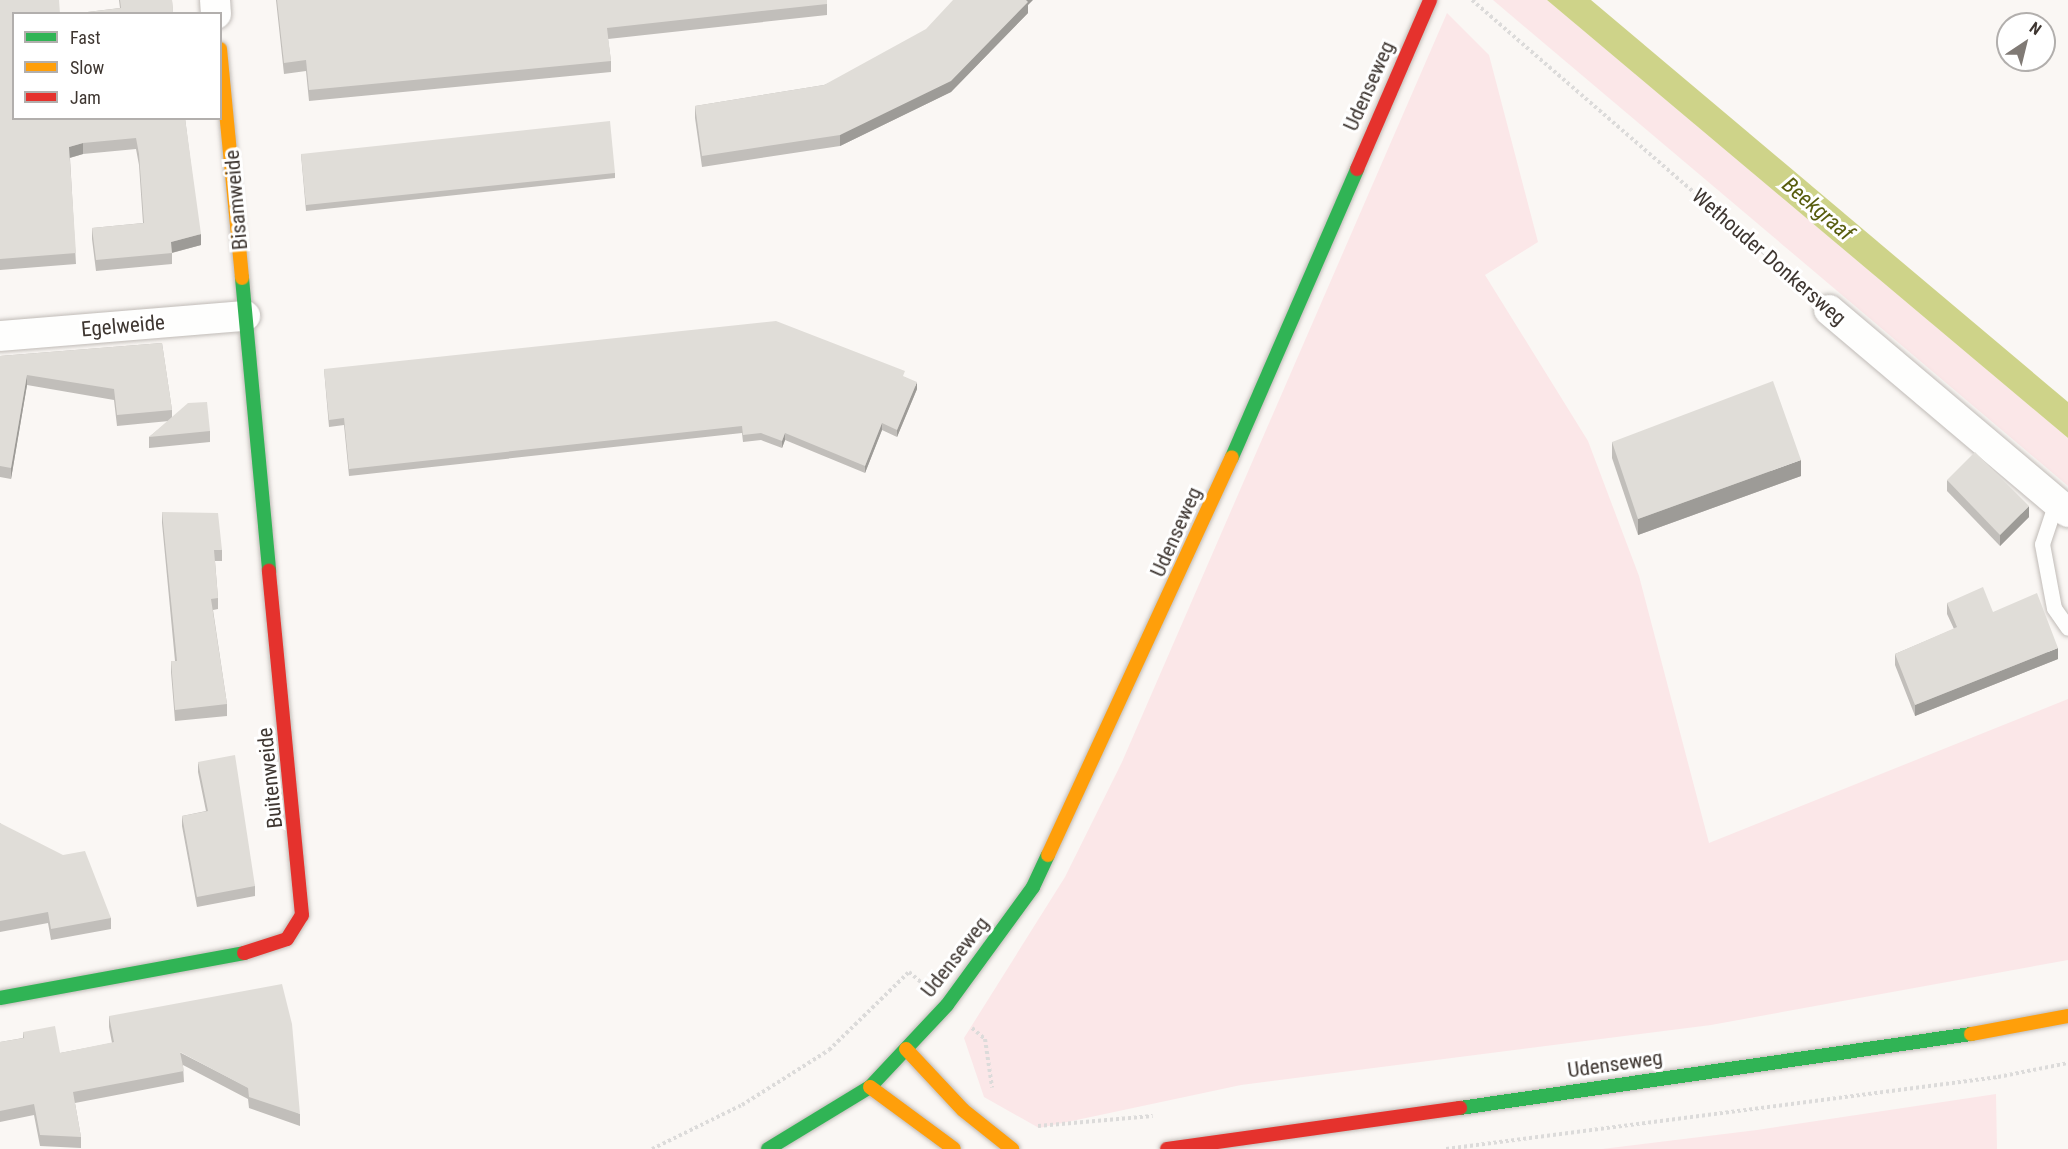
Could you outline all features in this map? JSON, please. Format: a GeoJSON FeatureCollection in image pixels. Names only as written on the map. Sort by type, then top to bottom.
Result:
{"type":"FeatureCollection","features":[{"type":"Feature","properties":{"kind":"street","name":"Udenseweg"},"geometry":{"type":"LineString","coordinates":[[768,1149],[870,1087],[906,1049],[1006,926],[1059,839],[1200,532],[1430,0]]}},
{"type":"Feature","properties":{"kind":"street","name":"Bisamweide"},"geometry":{"type":"LineString","coordinates":[[222,70],[245,316]]}},
{"type":"Feature","properties":{"kind":"street","name":"Wethouder Donkersweg"},"geometry":{"type":"LineString","coordinates":[[1829,310],[2062,507]]}},
{"type":"Feature","properties":{"kind":"street","name":"Egelweide"},"geometry":{"type":"LineString","coordinates":[[0,336],[245,316]]}},
{"type":"Feature","properties":{"kind":"street","name":"Buitenweide"},"geometry":{"type":"LineString","coordinates":[[0,998],[269,948],[286,939],[302,915],[245,316]]}},
{"type":"Feature","properties":{"kind":"street","name":"Udenseweg"},"geometry":{"type":"LineString","coordinates":[[1167,1149],[1934,1041],[2068,1016]]}},
{"type":"Feature","properties":{"kind":"street"},"geometry":{"type":"LineString","coordinates":[[906,1049],[963,1110],[1012,1149]]}},
{"type":"Feature","properties":{"kind":"street"},"geometry":{"type":"LineString","coordinates":[[870,1087],[954,1149]]}},
{"type":"Feature","properties":{"kind":"lane"},"geometry":{"type":"LineString","coordinates":[[2062,507],[2042,544],[2055,608],[2068,628]]}},
{"type":"Feature","properties":{"kind":"path","name":"Wethouder Donkersweg"},"geometry":{"type":"LineString","coordinates":[[1472,0],[1829,310]]}},
{"type":"Feature","properties":{"kind":"path"},"geometry":{"type":"LineString","coordinates":[[1446,1149],[1998,1077],[2068,1063]]}},
{"type":"Feature","properties":{"kind":"shaded area"},"geometry":{"type":"Polygon","coordinates":[[[1493,0],[1547,0],[2068,438],[2068,486],[1493,0]]]}},
{"type":"Feature","properties":{"kind":"shaded area"},"geometry":{"type":"Polygon","coordinates":[[[1447,13],[1489,55],[1538,242],[1485,275],[1588,441],[1639,576],[1709,843],[2068,699],[2068,960],[1711,1025],[1241,1085],[1039,1128],[984,1097],[964,1038],[1065,877],[1122,762],[1447,13]]]}},
{"type":"Feature","properties":{"kind":"shaded area"},"geometry":{"type":"Polygon","coordinates":[[[1996,1094],[1997,1149],[1602,1149],[1757,1130],[1996,1094]]]}},
{"type":"Feature","properties":{"kind":"water","name":"Beekgraaf"},"geometry":{"type":"Polygon","coordinates":[[[1547,0],[1591,0],[2068,402],[2068,438],[1547,0]]]}},
{"type":"Feature","properties":{"kind":"building"},"geometry":{"type":"Polygon","coordinates":[[[0,0],[59,0],[60,12],[12,12],[12,120],[185,120],[201,234],[171,242],[172,253],[96,260],[92,228],[144,223],[139,154],[136,138],[83,143],[69,147],[76,253],[0,259],[0,0]]]}},
{"type":"Feature","properties":{"kind":"building"},"geometry":{"type":"Polygon","coordinates":[[[120,0],[172,0],[173,12],[88,12],[121,8],[120,0]]]}},
{"type":"Feature","properties":{"kind":"building"},"geometry":{"type":"Polygon","coordinates":[[[277,0],[827,0],[827,4],[607,28],[611,61],[309,90],[306,60],[284,63],[277,0]]]}},
{"type":"Feature","properties":{"kind":"building"},"geometry":{"type":"Polygon","coordinates":[[[953,0],[1026,0],[1028,2],[951,81],[840,135],[702,156],[695,106],[824,85],[926,29],[953,0]]]}},
{"type":"Feature","properties":{"kind":"building"},"geometry":{"type":"Polygon","coordinates":[[[610,121],[615,173],[306,205],[301,154],[610,121]]]}},
{"type":"Feature","properties":{"kind":"building"},"geometry":{"type":"Polygon","coordinates":[[[776,321],[905,371],[903,376],[917,382],[897,430],[882,423],[865,466],[785,433],[782,441],[761,433],[743,435],[742,426],[349,469],[344,418],[329,420],[324,369],[776,321]]]}},
{"type":"Feature","properties":{"kind":"building"},"geometry":{"type":"Polygon","coordinates":[[[162,343],[172,410],[117,415],[114,389],[27,375],[11,468],[0,466],[0,356],[162,343]]]}},
{"type":"Feature","properties":{"kind":"building"},"geometry":{"type":"Polygon","coordinates":[[[1773,381],[1801,460],[1638,519],[1612,442],[1773,381]]]}},
{"type":"Feature","properties":{"kind":"building"},"geometry":{"type":"Polygon","coordinates":[[[207,402],[210,431],[149,437],[188,403],[207,402]]]}},
{"type":"Feature","properties":{"kind":"building"},"geometry":{"type":"Polygon","coordinates":[[[1975,452],[2029,506],[2000,535],[1947,480],[1975,452]]]}},
{"type":"Feature","properties":{"kind":"building"},"geometry":{"type":"Polygon","coordinates":[[[162,512],[218,513],[222,550],[214,550],[218,598],[211,599],[227,704],[175,710],[171,661],[177,661],[162,512]]]}},
{"type":"Feature","properties":{"kind":"building"},"geometry":{"type":"Polygon","coordinates":[[[1983,587],[1993,612],[2037,593],[2058,648],[1915,705],[1895,654],[1957,627],[1947,603],[1983,587]]]}},
{"type":"Feature","properties":{"kind":"building"},"geometry":{"type":"Polygon","coordinates":[[[235,755],[255,886],[197,897],[182,816],[208,811],[198,762],[235,755]]]}},
{"type":"Feature","properties":{"kind":"building"},"geometry":{"type":"Polygon","coordinates":[[[0,823],[63,855],[85,851],[111,918],[51,929],[48,912],[0,921],[0,823]]]}},
{"type":"Feature","properties":{"kind":"building"},"geometry":{"type":"Polygon","coordinates":[[[282,984],[292,1024],[300,1114],[249,1097],[248,1088],[180,1052],[184,1071],[73,1092],[81,1137],[40,1135],[34,1104],[0,1111],[0,1042],[24,1038],[23,1032],[55,1026],[60,1053],[114,1042],[109,1016],[282,984]]]}},
{"type":"Feature","properties":{"kind":"traffic: fast"},"geometry":{"type":"LineString","coordinates":[[1232,457],[1357,169]]}},
{"type":"Feature","properties":{"kind":"traffic: fast"},"geometry":{"type":"LineString","coordinates":[[242,278],[269,571]]}},
{"type":"Feature","properties":{"kind":"traffic: fast"},"geometry":{"type":"LineString","coordinates":[[768,1149],[870,1087],[947,1005],[1033,887],[1048,855]]}},
{"type":"Feature","properties":{"kind":"traffic: fast"},"geometry":{"type":"LineString","coordinates":[[0,998],[244,953]]}},
{"type":"Feature","properties":{"kind":"traffic: fast"},"geometry":{"type":"LineString","coordinates":[[1460,1108],[1971,1034]]}},
{"type":"Feature","properties":{"kind":"traffic: slow"},"geometry":{"type":"LineString","coordinates":[[222,70],[242,278]]}},
{"type":"Feature","properties":{"kind":"traffic: slow"},"geometry":{"type":"LineString","coordinates":[[1048,855],[1232,457]]}},
{"type":"Feature","properties":{"kind":"traffic: slow"},"geometry":{"type":"LineString","coordinates":[[1971,1034],[2068,1016]]}},
{"type":"Feature","properties":{"kind":"traffic: slow"},"geometry":{"type":"LineString","coordinates":[[906,1049],[963,1110],[1012,1149]]}},
{"type":"Feature","properties":{"kind":"traffic: slow"},"geometry":{"type":"LineString","coordinates":[[870,1087],[954,1149]]}},
{"type":"Feature","properties":{"kind":"traffic: jam"},"geometry":{"type":"LineString","coordinates":[[1357,169],[1430,0]]}},
{"type":"Feature","properties":{"kind":"traffic: jam"},"geometry":{"type":"LineString","coordinates":[[244,953],[287,939],[302,915],[269,571]]}},
{"type":"Feature","properties":{"kind":"traffic: jam"},"geometry":{"type":"LineString","coordinates":[[1167,1149],[1460,1108]]}}]}
